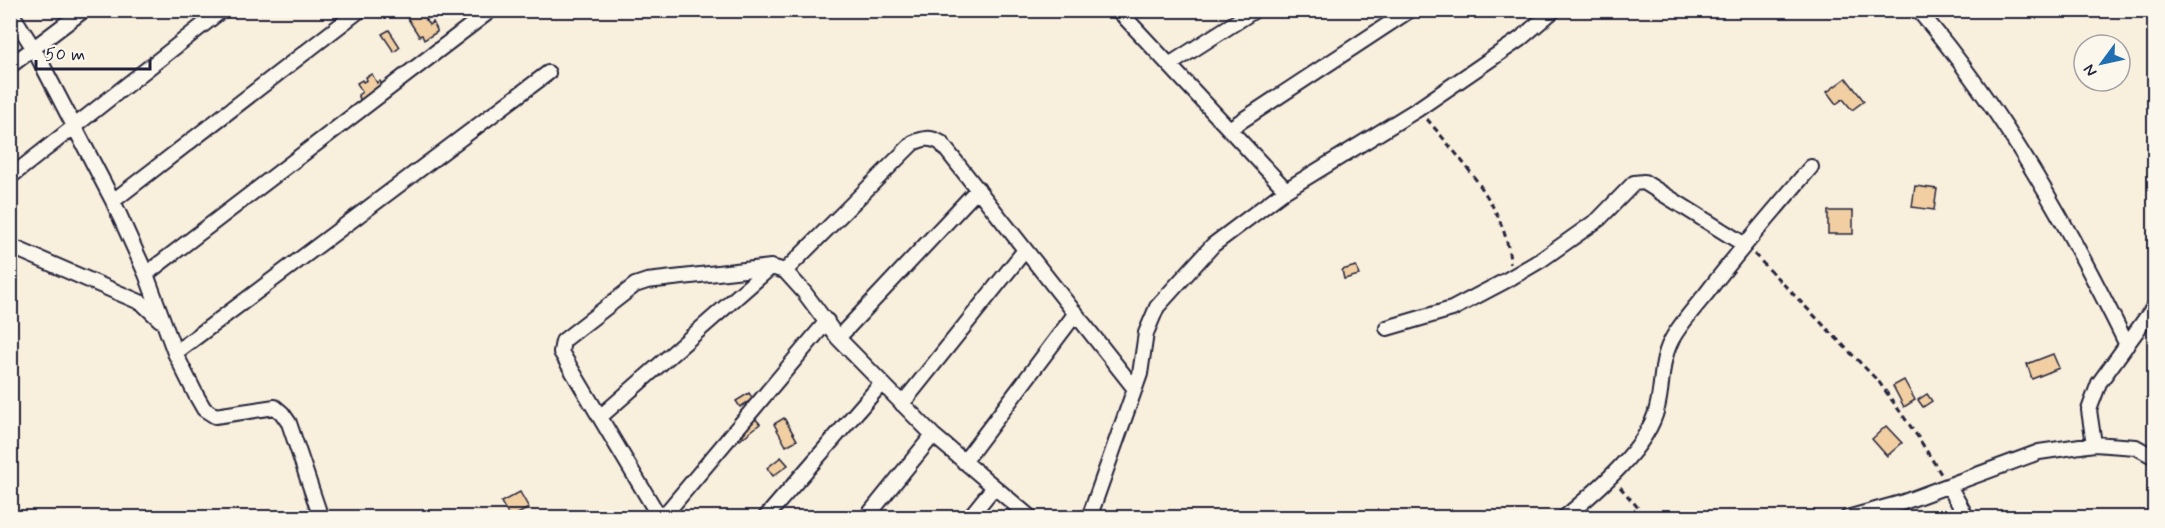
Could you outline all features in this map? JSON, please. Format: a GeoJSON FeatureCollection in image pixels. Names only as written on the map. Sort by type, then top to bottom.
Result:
{"type":"FeatureCollection","features":[{"type":"Feature","properties":{"kind":"street"},"geometry":{"type":"LineString","coordinates":[[10,10],[34,49],[113,201],[146,274],[175,353],[204,409],[215,416],[275,407],[282,413],[289,423],[321,518]]}},
{"type":"Feature","properties":{"kind":"street"},"geometry":{"type":"LineString","coordinates":[[10,66],[84,10]]}},
{"type":"Feature","properties":{"kind":"street"},"geometry":{"type":"LineString","coordinates":[[10,177],[222,10]]}},
{"type":"Feature","properties":{"kind":"street"},"geometry":{"type":"LineString","coordinates":[[113,201],[360,10]]}},
{"type":"Feature","properties":{"kind":"street"},"geometry":{"type":"LineString","coordinates":[[146,274],[492,10]]}},
{"type":"Feature","properties":{"kind":"street"},"geometry":{"type":"LineString","coordinates":[[1118,10],[1286,190]]}},
{"type":"Feature","properties":{"kind":"street"},"geometry":{"type":"LineString","coordinates":[[1169,65],[1256,10]]}},
{"type":"Feature","properties":{"kind":"street"},"geometry":{"type":"LineString","coordinates":[[1229,129],[1410,10]]}},
{"type":"Feature","properties":{"kind":"street"},"geometry":{"type":"LineString","coordinates":[[1089,518],[1140,374],[1146,333],[1157,307],[1213,245],[1286,190],[1418,108],[1520,39],[1554,10]]}},
{"type":"Feature","properties":{"kind":"street"},"geometry":{"type":"LineString","coordinates":[[1918,10],[1940,35],[1995,111],[2088,267],[2127,345]]}},
{"type":"Feature","properties":{"kind":"street"},"geometry":{"type":"LineString","coordinates":[[175,353],[548,73]]}},
{"type":"Feature","properties":{"kind":"street"},"geometry":{"type":"LineString","coordinates":[[785,271],[913,143],[932,138],[941,143],[1135,389]]}},
{"type":"Feature","properties":{"kind":"street"},"geometry":{"type":"LineString","coordinates":[[1564,518],[1611,477],[1647,432],[1657,411],[1664,355],[1675,334],[1745,244],[1811,167]]}},
{"type":"Feature","properties":{"kind":"street"},"geometry":{"type":"LineString","coordinates":[[1387,328],[1452,309],[1507,280],[1541,260],[1599,219],[1634,183],[1644,182],[1745,244]]}},
{"type":"Feature","properties":{"kind":"street"},"geometry":{"type":"LineString","coordinates":[[838,338],[978,189]]}},
{"type":"Feature","properties":{"kind":"street"},"geometry":{"type":"LineString","coordinates":[[10,246],[142,303],[164,324]]}},
{"type":"Feature","properties":{"kind":"street"},"geometry":{"type":"LineString","coordinates":[[902,404],[1025,250]]}},
{"type":"Feature","properties":{"kind":"street"},"geometry":{"type":"LineString","coordinates":[[600,417],[771,267]]}},
{"type":"Feature","properties":{"kind":"street"},"geometry":{"type":"LineString","coordinates":[[827,321],[661,518],[561,352],[563,340],[634,285],[647,281],[771,267],[785,271],[827,321],[838,338],[881,384],[933,435],[1030,518]]}},
{"type":"Feature","properties":{"kind":"street"},"geometry":{"type":"LineString","coordinates":[[2094,444],[2089,410],[2099,384],[2154,308]]}},
{"type":"Feature","properties":{"kind":"street"},"geometry":{"type":"LineString","coordinates":[[964,462],[1076,313]]}},
{"type":"Feature","properties":{"kind":"street"},"geometry":{"type":"LineString","coordinates":[[765,518],[881,384]]}},
{"type":"Feature","properties":{"kind":"street"},"geometry":{"type":"LineString","coordinates":[[866,518],[933,435]]}},
{"type":"Feature","properties":{"kind":"street"},"geometry":{"type":"LineString","coordinates":[[1847,518],[1901,503],[2039,452],[2094,444],[2136,447],[2154,457]]}},
{"type":"Feature","properties":{"kind":"street"},"geometry":{"type":"LineString","coordinates":[[1949,486],[1967,518]]}},
{"type":"Feature","properties":{"kind":"street"},"geometry":{"type":"LineString","coordinates":[[969,518],[994,487]]}},
{"type":"Feature","properties":{"kind":"path"},"geometry":{"type":"LineString","coordinates":[[1418,108],[1457,156],[1499,216],[1510,255],[1507,280]]}},
{"type":"Feature","properties":{"kind":"path"},"geometry":{"type":"LineString","coordinates":[[1745,244],[1879,382],[1949,486]]}},
{"type":"Feature","properties":{"kind":"path"},"geometry":{"type":"LineString","coordinates":[[1611,477],[1647,518]]}},
{"type":"Feature","properties":{"kind":"building"},"geometry":{"type":"Polygon","coordinates":[[[420,10],[429,25],[433,22],[437,30],[424,40],[403,11],[420,10]]]}},
{"type":"Feature","properties":{"kind":"building"},"geometry":{"type":"Polygon","coordinates":[[[389,30],[400,47],[394,52],[382,34],[389,30]]]}},
{"type":"Feature","properties":{"kind":"building"},"geometry":{"type":"Polygon","coordinates":[[[372,74],[377,83],[380,81],[386,92],[363,105],[358,95],[362,92],[357,83],[367,80],[366,77],[372,74]]]}},
{"type":"Feature","properties":{"kind":"building"},"geometry":{"type":"Polygon","coordinates":[[[1846,78],[1864,101],[1852,110],[1843,99],[1836,104],[1827,92],[1846,78]]]}},
{"type":"Feature","properties":{"kind":"building"},"geometry":{"type":"Polygon","coordinates":[[[1915,186],[1937,189],[1934,210],[1912,207],[1915,186]]]}},
{"type":"Feature","properties":{"kind":"building"},"geometry":{"type":"Polygon","coordinates":[[[1828,211],[1853,211],[1853,234],[1828,234],[1828,211]]]}},
{"type":"Feature","properties":{"kind":"building"},"geometry":{"type":"Polygon","coordinates":[[[1356,266],[1359,275],[1344,279],[1342,270],[1356,266]]]}},
{"type":"Feature","properties":{"kind":"building"},"geometry":{"type":"Polygon","coordinates":[[[2053,354],[2059,368],[2032,379],[2027,364],[2053,354]]]}},
{"type":"Feature","properties":{"kind":"building"},"geometry":{"type":"Polygon","coordinates":[[[1904,380],[1915,400],[1904,407],[1893,386],[1904,380]]]}},
{"type":"Feature","properties":{"kind":"building"},"geometry":{"type":"Polygon","coordinates":[[[749,393],[753,399],[740,407],[736,401],[749,393]]]}},
{"type":"Feature","properties":{"kind":"building"},"geometry":{"type":"Polygon","coordinates":[[[1927,394],[1932,401],[1923,407],[1918,400],[1927,394]]]}},
{"type":"Feature","properties":{"kind":"building"},"geometry":{"type":"Polygon","coordinates":[[[754,417],[760,424],[740,440],[734,433],[754,417]]]}},
{"type":"Feature","properties":{"kind":"building"},"geometry":{"type":"Polygon","coordinates":[[[784,418],[797,440],[786,446],[774,424],[784,418]]]}},
{"type":"Feature","properties":{"kind":"building"},"geometry":{"type":"Polygon","coordinates":[[[1886,426],[1902,443],[1887,456],[1872,439],[1886,426]]]}},
{"type":"Feature","properties":{"kind":"building"},"geometry":{"type":"Polygon","coordinates":[[[781,457],[788,465],[773,476],[767,468],[781,457]]]}},
{"type":"Feature","properties":{"kind":"building"},"geometry":{"type":"Polygon","coordinates":[[[520,492],[529,508],[510,518],[501,502],[520,492]]]}}]}
